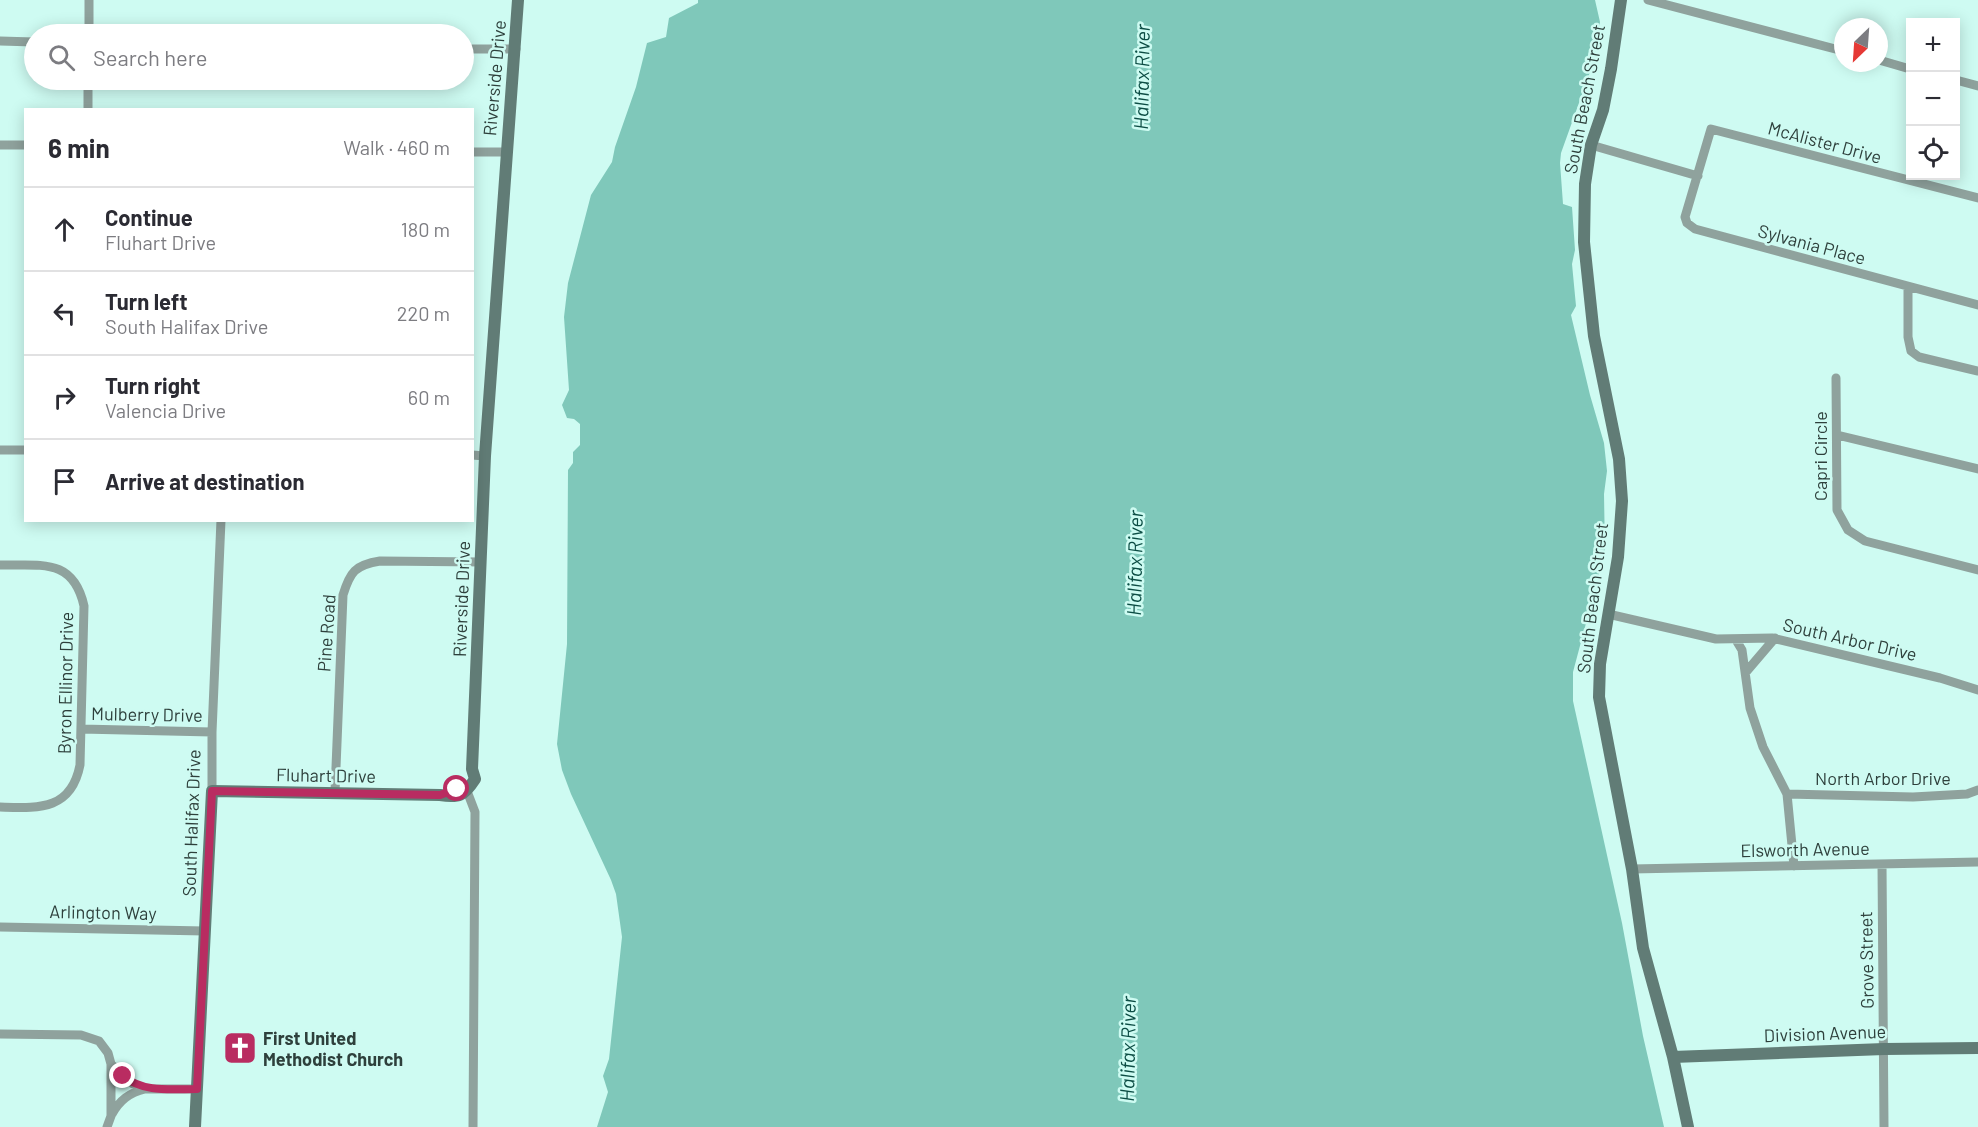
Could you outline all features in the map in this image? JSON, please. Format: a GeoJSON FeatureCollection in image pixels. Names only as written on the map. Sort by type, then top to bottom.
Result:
{"type":"FeatureCollection","features":[{"type":"Feature","properties":{"kind":"street"},"geometry":{"type":"LineString","coordinates":[[89,0],[89,24]]}},
{"type":"Feature","properties":{"kind":"street","name":"Riverside Drive"},"geometry":{"type":"LineString","coordinates":[[473,1127],[475,812],[465,786],[475,779],[472,769],[481,562],[479,455],[516,49],[518,0]]}},
{"type":"Feature","properties":{"kind":"street","name":"South Beach Street"},"geometry":{"type":"LineString","coordinates":[[1621,0],[1605,99],[1592,145],[1585,184],[1584,242],[1594,336],[1619,459],[1622,501],[1618,557],[1600,664],[1599,697],[1632,869],[1643,948],[1673,1058],[1688,1127]]}},
{"type":"Feature","properties":{"kind":"street"},"geometry":{"type":"LineString","coordinates":[[1648,0],[1834,49]]}},
{"type":"Feature","properties":{"kind":"street"},"geometry":{"type":"LineString","coordinates":[[0,41],[24,42]]}},
{"type":"Feature","properties":{"kind":"street"},"geometry":{"type":"LineString","coordinates":[[474,49],[516,49]]}},
{"type":"Feature","properties":{"kind":"street"},"geometry":{"type":"LineString","coordinates":[[1888,63],[1906,68]]}},
{"type":"Feature","properties":{"kind":"street"},"geometry":{"type":"LineString","coordinates":[[1960,81],[1978,86]]}},
{"type":"Feature","properties":{"kind":"street"},"geometry":{"type":"LineString","coordinates":[[88,90],[88,108]]}},
{"type":"Feature","properties":{"kind":"street","name":"McAlister Drive"},"geometry":{"type":"LineString","coordinates":[[1698,176],[1711,129],[1978,198]]}},
{"type":"Feature","properties":{"kind":"street"},"geometry":{"type":"LineString","coordinates":[[0,145],[24,145]]}},
{"type":"Feature","properties":{"kind":"street"},"geometry":{"type":"LineString","coordinates":[[1592,145],[1698,176]]}},
{"type":"Feature","properties":{"kind":"street"},"geometry":{"type":"LineString","coordinates":[[474,152],[506,152]]}},
{"type":"Feature","properties":{"kind":"street","name":"Sylvania Place"},"geometry":{"type":"LineString","coordinates":[[1698,176],[1685,217],[1687,223],[1695,229],[1978,306]]}},
{"type":"Feature","properties":{"kind":"street"},"geometry":{"type":"LineString","coordinates":[[1908,287],[1908,338],[1911,351],[1919,357],[1978,371]]}},
{"type":"Feature","properties":{"kind":"street","name":"Capri Circle"},"geometry":{"type":"LineString","coordinates":[[1836,378],[1837,510],[1848,531],[1865,541],[1978,570]]}},
{"type":"Feature","properties":{"kind":"street"},"geometry":{"type":"LineString","coordinates":[[1837,435],[1978,469]]}},
{"type":"Feature","properties":{"kind":"street"},"geometry":{"type":"LineString","coordinates":[[0,450],[24,450]]}},
{"type":"Feature","properties":{"kind":"street","name":"South Halifax Drive"},"geometry":{"type":"LineString","coordinates":[[195,1127],[212,791],[212,732],[221,522]]}},
{"type":"Feature","properties":{"kind":"street","name":"Pine Road"},"geometry":{"type":"LineString","coordinates":[[335,792],[343,595],[347,581],[354,571],[364,564],[380,561],[481,562]]}},
{"type":"Feature","properties":{"kind":"street","name":"Byron Ellinor Drive"},"geometry":{"type":"LineString","coordinates":[[0,565],[52,567],[70,575],[77,584],[84,606],[78,775],[68,793],[60,801],[48,806],[0,807]]}},
{"type":"Feature","properties":{"kind":"street","name":"South Arbor Drive"},"geometry":{"type":"LineString","coordinates":[[1608,614],[1716,639],[1775,638],[1940,678],[1978,690]]}},
{"type":"Feature","properties":{"kind":"street"},"geometry":{"type":"LineString","coordinates":[[1746,672],[1775,638]]}},
{"type":"Feature","properties":{"kind":"street"},"geometry":{"type":"LineString","coordinates":[[1736,640],[1742,650],[1750,708],[1763,747],[1787,794],[1794,866]]}},
{"type":"Feature","properties":{"kind":"street","name":"Mulberry Drive"},"geometry":{"type":"LineString","coordinates":[[81,729],[212,732]]}},
{"type":"Feature","properties":{"kind":"street","name":"Fluhart Drive"},"geometry":{"type":"LineString","coordinates":[[212,791],[335,792],[455,797],[465,786]]}},
{"type":"Feature","properties":{"kind":"street","name":"North Arbor Drive"},"geometry":{"type":"LineString","coordinates":[[1787,794],[1913,797],[1967,794],[1978,790]]}},
{"type":"Feature","properties":{"kind":"street","name":"Elsworth Avenue"},"geometry":{"type":"LineString","coordinates":[[1632,869],[1978,862]]}},
{"type":"Feature","properties":{"kind":"street","name":"Grove Street"},"geometry":{"type":"LineString","coordinates":[[1882,864],[1884,1127]]}},
{"type":"Feature","properties":{"kind":"street","name":"Arlington Way"},"geometry":{"type":"LineString","coordinates":[[0,927],[205,931]]}},
{"type":"Feature","properties":{"kind":"street"},"geometry":{"type":"LineString","coordinates":[[0,1034],[81,1035],[99,1041],[108,1053],[111,1064],[111,1116]]}},
{"type":"Feature","properties":{"kind":"street","name":"Division Avenue"},"geometry":{"type":"LineString","coordinates":[[1673,1058],[1884,1049],[1978,1048]]}},
{"type":"Feature","properties":{"kind":"street"},"geometry":{"type":"LineString","coordinates":[[111,1064],[133,1084],[147,1089]]}},
{"type":"Feature","properties":{"kind":"street"},"geometry":{"type":"LineString","coordinates":[[106,1127],[118,1104],[134,1092],[147,1089],[197,1089]]}},
{"type":"Feature","properties":{"kind":"water","name":"Halifax River"},"geometry":{"type":"Polygon","coordinates":[[[698,0],[1595,0],[1600,22],[1594,61],[1561,153],[1560,163],[1563,204],[1572,207],[1575,250],[1572,264],[1576,306],[1571,315],[1604,443],[1607,471],[1604,494],[1605,552],[1573,672],[1573,701],[1664,1127],[597,1127],[608,1092],[603,1076],[609,1059],[622,937],[616,894],[571,794],[562,770],[557,744],[567,644],[568,470],[573,463],[573,452],[580,445],[580,424],[574,419],[567,418],[562,405],[569,390],[564,317],[568,283],[591,195],[612,162],[636,87],[647,43],[666,37],[669,18],[698,3],[698,0]]]}},
{"type":"Feature","properties":{"kind":"place","name":"First United Methodist Church"},"geometry":{"type":"Point","coordinates":[240,1048]}},
{"type":"Feature","properties":{"kind":"route"},"geometry":{"type":"LineString","coordinates":[[123,1076],[133,1084],[147,1089],[197,1089],[212,791],[440,795],[457,789]]}}]}
